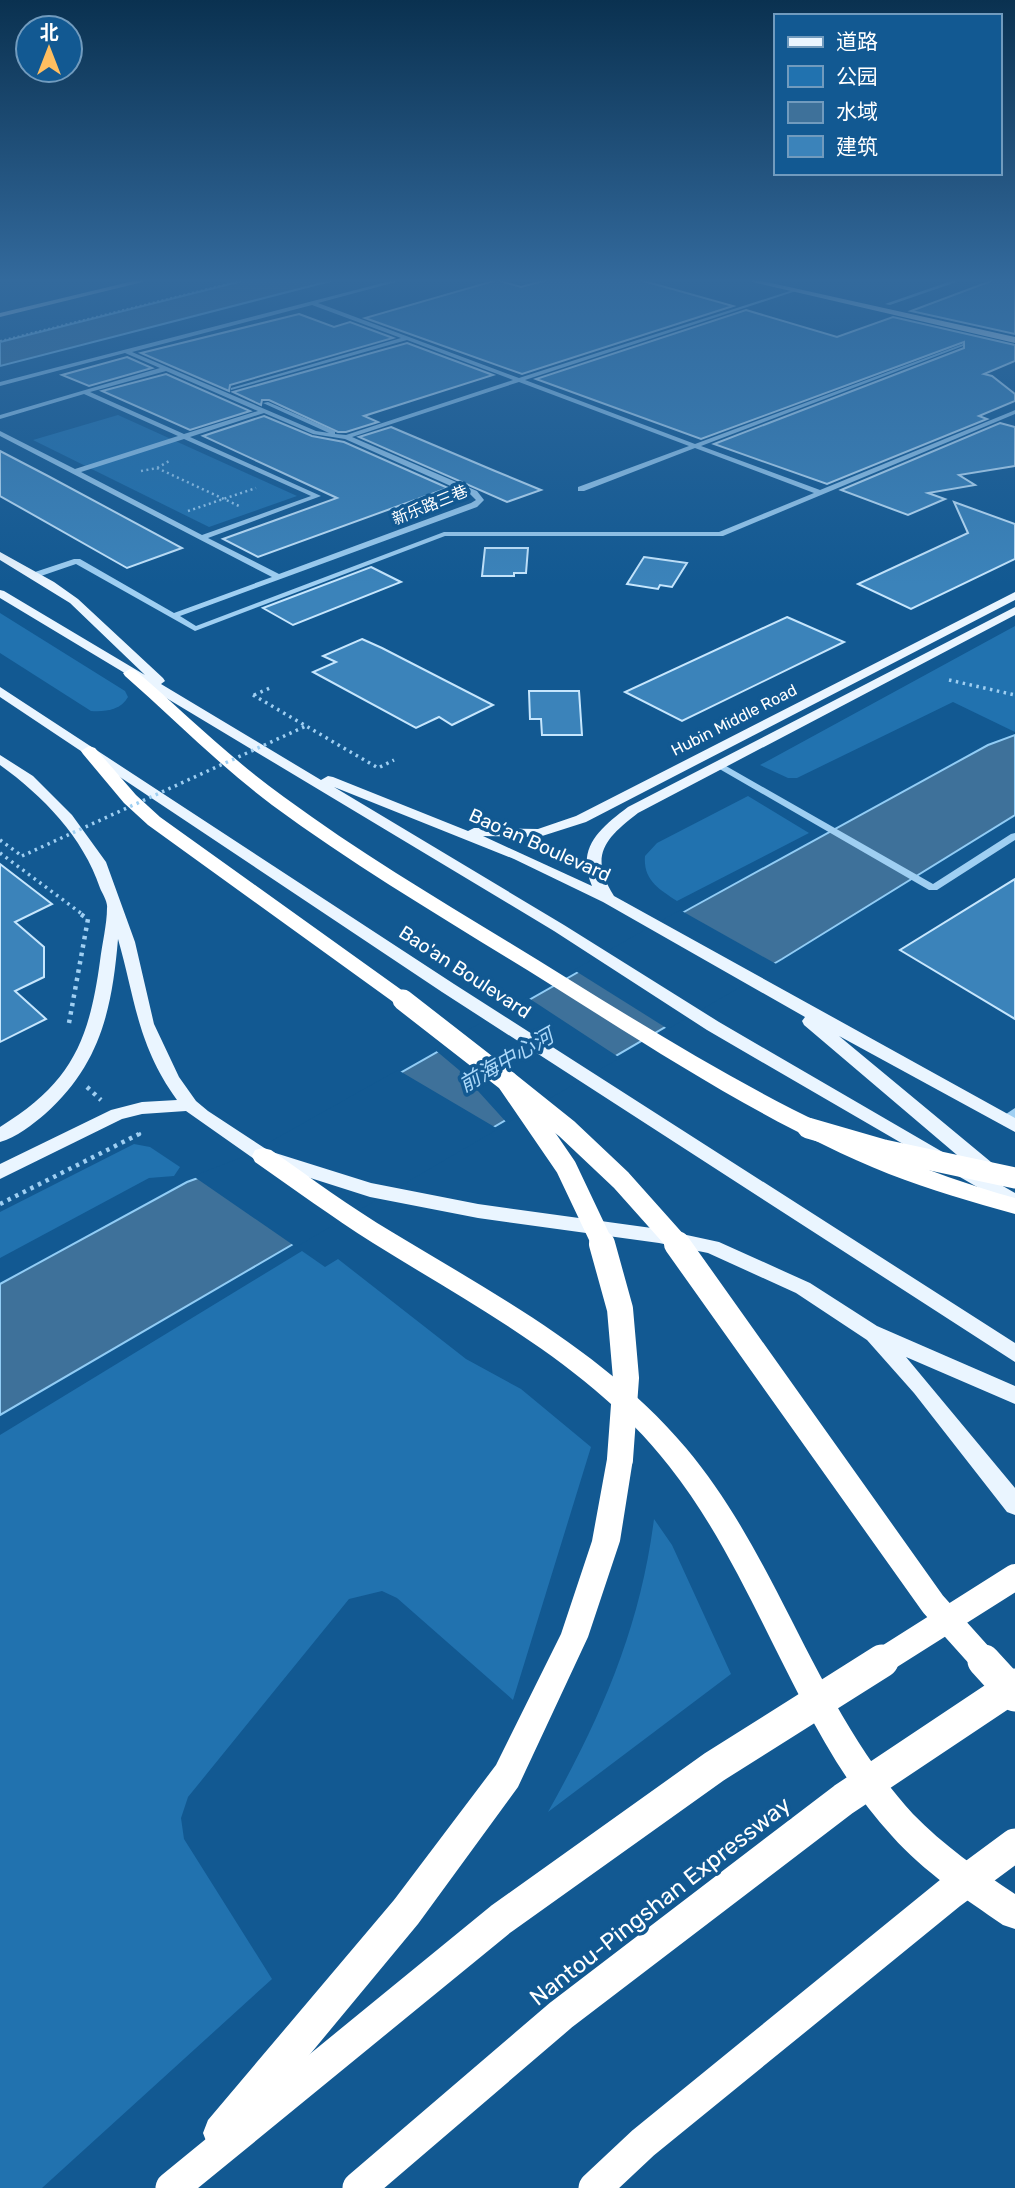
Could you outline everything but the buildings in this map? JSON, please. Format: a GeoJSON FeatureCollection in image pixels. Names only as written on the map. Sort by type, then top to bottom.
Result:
{"type":"FeatureCollection","features":[{"type":"Feature","properties":{"kind":"highway"},"geometry":{"type":"LineString","coordinates":[[131,673],[277,800],[368,861],[653,1040],[808,1128],[930,1182],[1015,1204]]}},
{"type":"Feature","properties":{"kind":"highway"},"geometry":{"type":"LineString","coordinates":[[89,751],[130,799],[154,821],[402,1000],[567,1129],[621,1180],[685,1252],[933,1604],[1015,1695]]}},
{"type":"Feature","properties":{"kind":"highway"},"geometry":{"type":"LineString","coordinates":[[176,2184],[406,1912],[507,1776],[574,1637],[606,1541],[620,1459],[626,1378],[620,1310],[601,1238],[566,1167],[507,1081]]}},
{"type":"Feature","properties":{"kind":"highway"},"geometry":{"type":"LineString","coordinates":[[808,1128],[884,1150],[1015,1178]]}},
{"type":"Feature","properties":{"kind":"highway"},"geometry":{"type":"LineString","coordinates":[[262,1156],[378,1235],[510,1314],[583,1366],[636,1411],[678,1457],[707,1498],[814,1695],[846,1749],[890,1811],[948,1867],[1015,1913]]}},
{"type":"Feature","properties":{"kind":"highway"},"geometry":{"type":"LineString","coordinates":[[176,2184],[501,1919],[714,1767],[1015,1577]]}},
{"type":"Feature","properties":{"kind":"highway","name":"Nantou-Pingshan Expressway"},"geometry":{"type":"LineString","coordinates":[[359,2188],[561,2015],[844,1799],[1015,1685]]}},
{"type":"Feature","properties":{"kind":"highway"},"geometry":{"type":"LineString","coordinates":[[595,2188],[643,2143],[950,1893],[1015,1845]]}},
{"type":"Feature","properties":{"kind":"main road"},"geometry":{"type":"LineString","coordinates":[[0,555],[74,601],[177,698]]}},
{"type":"Feature","properties":{"kind":"main road"},"geometry":{"type":"LineString","coordinates":[[0,593],[559,928],[713,1026],[1015,1204]]}},
{"type":"Feature","properties":{"kind":"main road","name":"Hubin Middle Road"},"geometry":{"type":"LineString","coordinates":[[458,831],[515,834],[552,831],[1015,595]]}},
{"type":"Feature","properties":{"kind":"main road","name":"Hubin Middle Road"},"geometry":{"type":"LineString","coordinates":[[609,900],[597,881],[592,857],[599,841],[611,826],[634,810],[1015,610]]}},
{"type":"Feature","properties":{"kind":"main road","name":"Bao'an Boulevard"},"geometry":{"type":"LineString","coordinates":[[0,691],[448,988],[1015,1354]]}},
{"type":"Feature","properties":{"kind":"main road"},"geometry":{"type":"LineString","coordinates":[[0,758],[28,779],[85,839],[99,862],[156,1052],[172,1080],[196,1110],[262,1156],[370,1190],[429,1202],[659,1236],[712,1247],[803,1288],[870,1332],[1015,1395]]}},
{"type":"Feature","properties":{"kind":"main road","name":"Bao‘an Boulevard"},"geometry":{"type":"LineString","coordinates":[[282,762],[519,856],[609,900],[776,995],[1015,1191]]}},
{"type":"Feature","properties":{"kind":"main road"},"geometry":{"type":"LineString","coordinates":[[653,781],[649,785],[653,790],[670,791]]}},
{"type":"Feature","properties":{"kind":"main road"},"geometry":{"type":"LineString","coordinates":[[0,1136],[55,1098],[77,1071],[89,1050],[97,1020],[114,905]]}},
{"type":"Feature","properties":{"kind":"main road"},"geometry":{"type":"LineString","coordinates":[[776,995],[1011,1119]]}},
{"type":"Feature","properties":{"kind":"main road"},"geometry":{"type":"LineString","coordinates":[[0,1172],[117,1114],[142,1108],[196,1110]]}},
{"type":"Feature","properties":{"kind":"main road"},"geometry":{"type":"LineString","coordinates":[[870,1332],[921,1387],[1015,1505]]}},
{"type":"Feature","properties":{"kind":"street"},"geometry":{"type":"LineString","coordinates":[[0,416],[126,380]]}},
{"type":"Feature","properties":{"kind":"street","name":"新乐路三巷"},"geometry":{"type":"LineString","coordinates":[[173,617],[474,505],[480,500],[474,493],[346,438],[315,433],[191,380]]}},
{"type":"Feature","properties":{"kind":"street"},"geometry":{"type":"LineString","coordinates":[[212,380],[346,438],[520,380]]}},
{"type":"Feature","properties":{"kind":"street"},"geometry":{"type":"LineString","coordinates":[[233,389],[263,380]]}},
{"type":"Feature","properties":{"kind":"street"},"geometry":{"type":"LineString","coordinates":[[520,380],[821,493]]}},
{"type":"Feature","properties":{"kind":"street"},"geometry":{"type":"LineString","coordinates":[[581,489],[869,380]]}},
{"type":"Feature","properties":{"kind":"street"},"geometry":{"type":"LineString","coordinates":[[84,392],[317,496],[201,538]]}},
{"type":"Feature","properties":{"kind":"street"},"geometry":{"type":"LineString","coordinates":[[74,471],[264,411]]}},
{"type":"Feature","properties":{"kind":"street"},"geometry":{"type":"LineString","coordinates":[[35,575],[77,561],[195,629],[444,534],[710,535],[729,531],[1015,412]]}},
{"type":"Feature","properties":{"kind":"street"},"geometry":{"type":"LineString","coordinates":[[0,433],[278,578]]}},
{"type":"Feature","properties":{"kind":"street"},"geometry":{"type":"LineString","coordinates":[[719,765],[928,885],[1015,836]]}},
{"type":"Feature","properties":{"kind":"path"},"geometry":{"type":"LineString","coordinates":[[157,468],[261,516]]}},
{"type":"Feature","properties":{"kind":"path"},"geometry":{"type":"LineString","coordinates":[[166,519],[280,480]]}},
{"type":"Feature","properties":{"kind":"path"},"geometry":{"type":"LineString","coordinates":[[949,680],[1015,695]]}},
{"type":"Feature","properties":{"kind":"path"},"geometry":{"type":"LineString","coordinates":[[270,688],[253,695],[378,768],[394,760]]}},
{"type":"Feature","properties":{"kind":"path"},"geometry":{"type":"LineString","coordinates":[[0,840],[22,856],[306,726]]}},
{"type":"Feature","properties":{"kind":"path"},"geometry":{"type":"LineString","coordinates":[[0,853],[88,919],[68,1030]]}},
{"type":"Feature","properties":{"kind":"path"},"geometry":{"type":"LineString","coordinates":[[0,1204],[139,1134]]}},
{"type":"Feature","properties":{"kind":"green space"},"geometry":{"type":"Polygon","coordinates":[[[118,415],[297,496],[209,527],[33,440],[118,415]]]}},
{"type":"Feature","properties":{"kind":"green space"},"geometry":{"type":"Polygon","coordinates":[[[0,613],[125,691],[128,697],[121,705],[112,709],[91,711],[0,653],[0,613]]]}},
{"type":"Feature","properties":{"kind":"green space"},"geometry":{"type":"Polygon","coordinates":[[[1015,626],[1015,732],[953,702],[797,778],[788,778],[760,765],[1015,626]]]}},
{"type":"Feature","properties":{"kind":"green space"},"geometry":{"type":"Polygon","coordinates":[[[748,796],[809,833],[677,901],[654,883],[647,871],[645,856],[657,843],[748,796]]]}},
{"type":"Feature","properties":{"kind":"green space"},"geometry":{"type":"Polygon","coordinates":[[[134,1144],[150,1147],[180,1167],[174,1176],[149,1178],[0,1258],[0,1212],[134,1144]]]}},
{"type":"Feature","properties":{"kind":"green space"},"geometry":{"type":"Polygon","coordinates":[[[302,1251],[325,1267],[338,1259],[466,1359],[521,1389],[591,1447],[513,1700],[397,1598],[382,1591],[349,1599],[188,1797],[181,1818],[184,1839],[272,1979],[42,2188],[0,2188],[0,1435],[302,1251]]]}},
{"type":"Feature","properties":{"kind":"green space"},"geometry":{"type":"Polygon","coordinates":[[[654,1519],[672,1545],[731,1674],[548,1812],[585,1742],[616,1671],[639,1598],[654,1519]]]}},
{"type":"Feature","properties":{"kind":"water","name":"前海中心河"},"geometry":{"type":"Polygon","coordinates":[[[1015,735],[1015,815],[782,959],[0,1415],[0,1284],[187,1182],[245,1161],[691,908],[988,745],[1015,735]]]}},
{"type":"Feature","properties":{"kind":"pier"},"geometry":{"type":"Polygon","coordinates":[[[680,910],[778,965],[668,1029],[574,970],[680,910]]]}},
{"type":"Feature","properties":{"kind":"pier"},"geometry":{"type":"Polygon","coordinates":[[[527,997],[620,1058],[507,1123],[459,1070],[434,1049],[527,997]]]}},
{"type":"Feature","properties":{"kind":"pier"},"geometry":{"type":"Polygon","coordinates":[[[398,1070],[498,1129],[296,1247],[193,1176],[243,1157],[398,1070]]]}}]}
